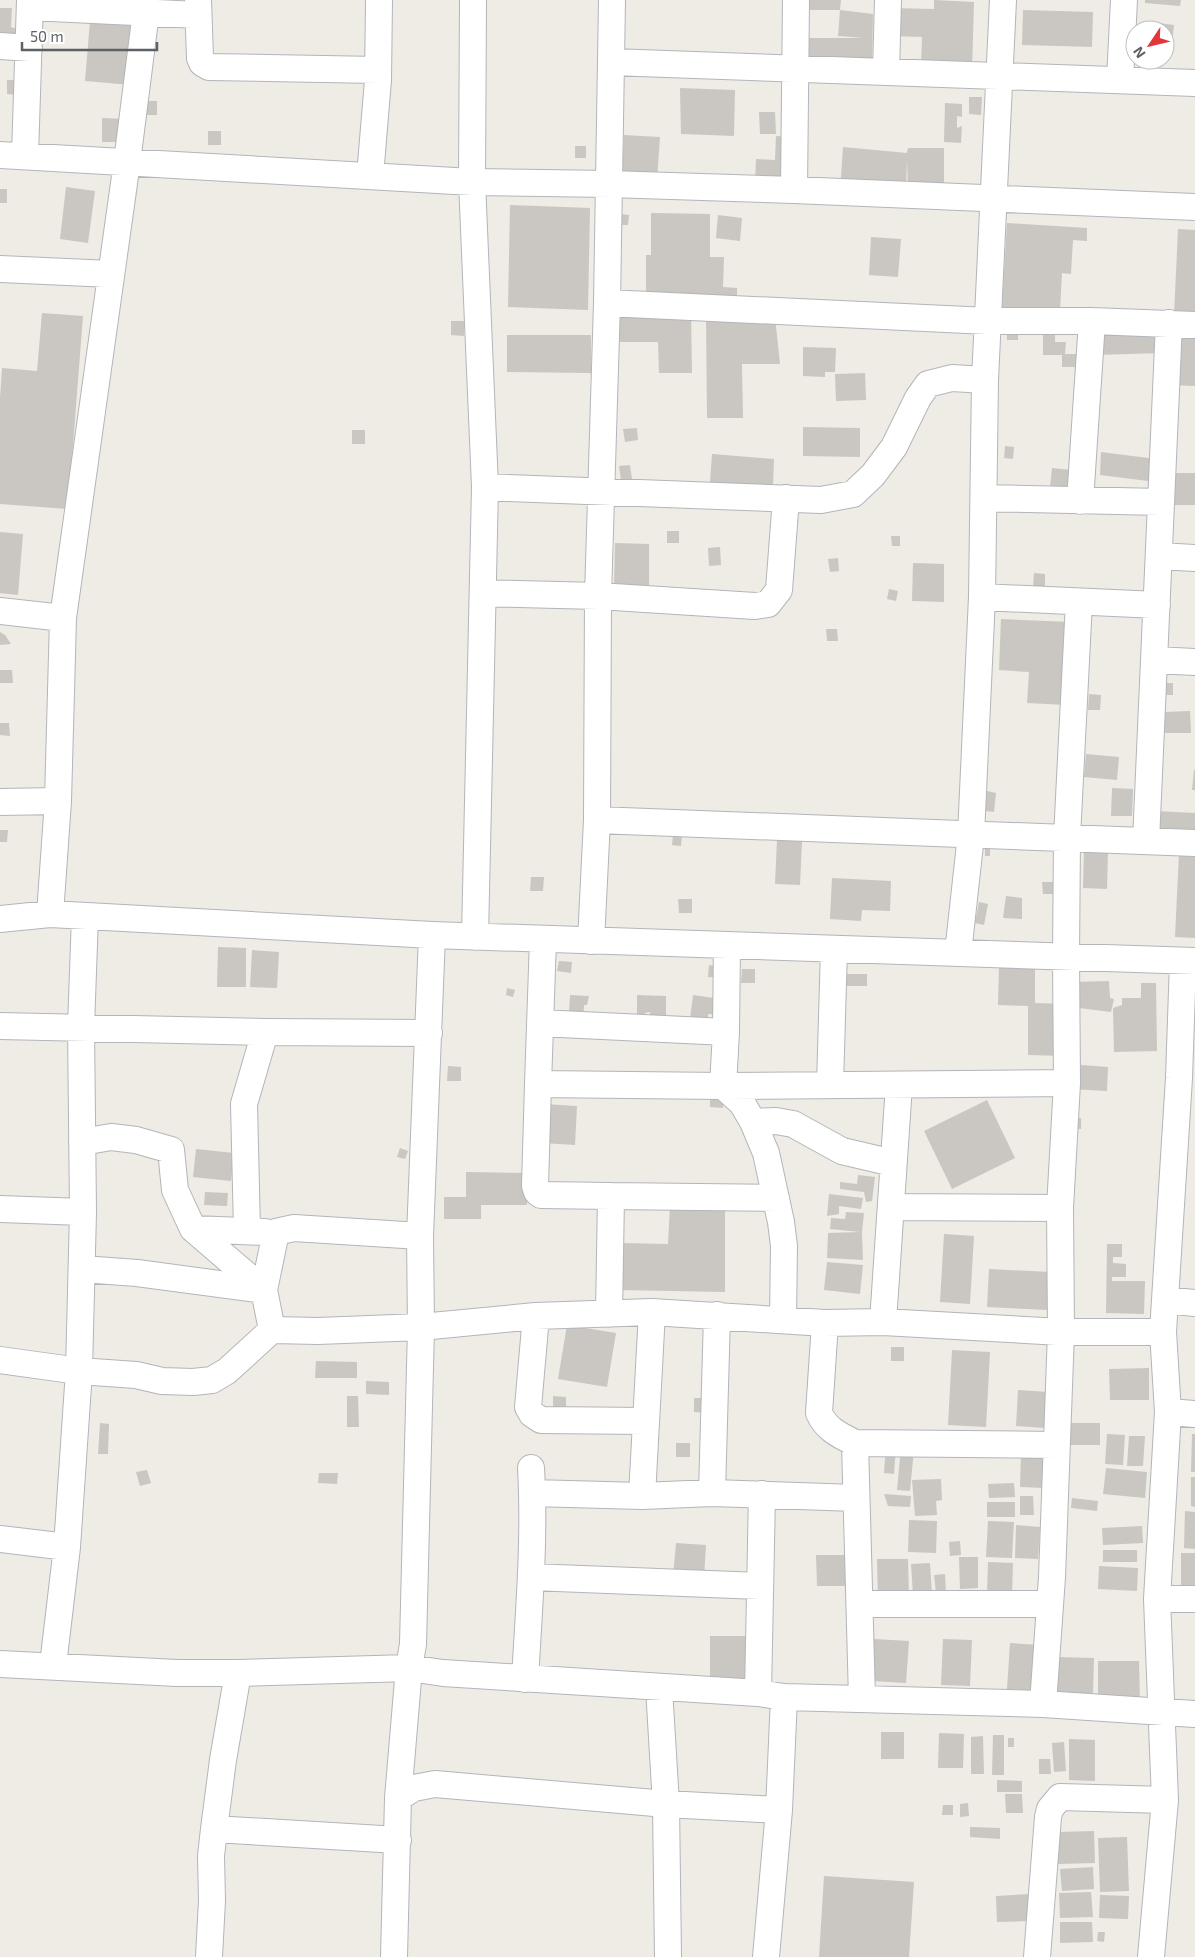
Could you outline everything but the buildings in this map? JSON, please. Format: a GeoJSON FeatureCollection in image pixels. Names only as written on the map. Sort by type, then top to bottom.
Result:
{"type":"FeatureCollection","features":[{"type":"Feature","properties":{"kind":"street"},"geometry":{"type":"LineString","coordinates":[[370,176],[378,70],[379,0]]}},
{"type":"Feature","properties":{"kind":"street"},"geometry":{"type":"LineString","coordinates":[[472,0],[472,182],[485,486],[475,937]]}},
{"type":"Feature","properties":{"kind":"street"},"geometry":{"type":"LineString","coordinates":[[591,941],[598,820],[598,596],[607,303],[612,0]]}},
{"type":"Feature","properties":{"kind":"street"},"geometry":{"type":"LineString","coordinates":[[794,190],[796,0]]}},
{"type":"Feature","properties":{"kind":"street"},"geometry":{"type":"LineString","coordinates":[[886,72],[888,0]]}},
{"type":"Feature","properties":{"kind":"street"},"geometry":{"type":"LineString","coordinates":[[958,953],[971,835],[982,597],[985,380],[1003,0]]}},
{"type":"Feature","properties":{"kind":"street"},"geometry":{"type":"LineString","coordinates":[[1120,80],[1124,0]]}},
{"type":"Feature","properties":{"kind":"street"},"geometry":{"type":"LineString","coordinates":[[378,70],[209,67],[202,63],[200,58],[198,7],[146,12],[91,4],[30,3],[29,48],[13,155],[472,182],[794,190],[1195,207]]}},
{"type":"Feature","properties":{"kind":"street"},"geometry":{"type":"LineString","coordinates":[[50,914],[58,801],[63,618],[127,162],[146,12]]}},
{"type":"Feature","properties":{"kind":"street"},"geometry":{"type":"LineString","coordinates":[[0,46],[29,48]]}},
{"type":"Feature","properties":{"kind":"street"},"geometry":{"type":"LineString","coordinates":[[612,62],[1195,83]]}},
{"type":"Feature","properties":{"kind":"street"},"geometry":{"type":"LineString","coordinates":[[0,269],[111,274]]}},
{"type":"Feature","properties":{"kind":"street"},"geometry":{"type":"LineString","coordinates":[[607,303],[988,321],[1092,321],[1195,325]]}},
{"type":"Feature","properties":{"kind":"street"},"geometry":{"type":"LineString","coordinates":[[1080,501],[1092,321]]}},
{"type":"Feature","properties":{"kind":"street"},"geometry":{"type":"LineString","coordinates":[[1146,841],[1169,323]]}},
{"type":"Feature","properties":{"kind":"street"},"geometry":{"type":"LineString","coordinates":[[485,486],[821,500],[853,494],[873,475],[894,447],[918,398],[928,384],[952,378],[985,380]]}},
{"type":"Feature","properties":{"kind":"street"},"geometry":{"type":"LineString","coordinates":[[483,593],[598,596],[755,606],[768,604],[778,590],[786,498]]}},
{"type":"Feature","properties":{"kind":"street"},"geometry":{"type":"LineString","coordinates":[[984,498],[1161,502]]}},
{"type":"Feature","properties":{"kind":"street"},"geometry":{"type":"LineString","coordinates":[[1159,556],[1195,558]]}},
{"type":"Feature","properties":{"kind":"street"},"geometry":{"type":"LineString","coordinates":[[982,597],[1157,605]]}},
{"type":"Feature","properties":{"kind":"street"},"geometry":{"type":"LineString","coordinates":[[1043,1704],[1050,1604],[1061,1332],[1060,1208],[1067,1084],[1066,957],[1068,837],[1079,602]]}},
{"type":"Feature","properties":{"kind":"street"},"geometry":{"type":"LineString","coordinates":[[0,611],[63,618]]}},
{"type":"Feature","properties":{"kind":"street"},"geometry":{"type":"LineString","coordinates":[[1154,660],[1195,662]]}},
{"type":"Feature","properties":{"kind":"street"},"geometry":{"type":"LineString","coordinates":[[0,802],[58,801]]}},
{"type":"Feature","properties":{"kind":"street"},"geometry":{"type":"LineString","coordinates":[[598,820],[1195,843]]}},
{"type":"Feature","properties":{"kind":"street"},"geometry":{"type":"LineString","coordinates":[[0,919],[50,914],[475,937],[1189,961],[1187,1078],[1164,1300],[1163,1332],[1168,1412],[1157,1599],[1165,1800],[1151,1957]]}},
{"type":"Feature","properties":{"kind":"street"},"geometry":{"type":"LineString","coordinates":[[53,1665],[67,1547],[79,1371],[83,1212],[81,1027],[84,916]]}},
{"type":"Feature","properties":{"kind":"street"},"geometry":{"type":"LineString","coordinates":[[394,1957],[398,1798],[409,1668],[413,1644],[421,1327],[420,1236],[432,935]]}},
{"type":"Feature","properties":{"kind":"street"},"geometry":{"type":"LineString","coordinates":[[543,939],[535,1186],[537,1192],[541,1195],[776,1198]]}},
{"type":"Feature","properties":{"kind":"street"},"geometry":{"type":"LineString","coordinates":[[723,1086],[728,946]]}},
{"type":"Feature","properties":{"kind":"street"},"geometry":{"type":"LineString","coordinates":[[830,1085],[834,949]]}},
{"type":"Feature","properties":{"kind":"street"},"geometry":{"type":"LineString","coordinates":[[540,1023],[726,1032]]}},
{"type":"Feature","properties":{"kind":"street"},"geometry":{"type":"LineString","coordinates":[[0,1026],[266,1032],[429,1033]]}},
{"type":"Feature","properties":{"kind":"street"},"geometry":{"type":"LineString","coordinates":[[248,1231],[244,1104],[266,1032]]}},
{"type":"Feature","properties":{"kind":"street"},"geometry":{"type":"LineString","coordinates":[[538,1084],[723,1086],[1067,1084]]}},
{"type":"Feature","properties":{"kind":"street"},"geometry":{"type":"LineString","coordinates":[[883,1322],[899,1085]]}},
{"type":"Feature","properties":{"kind":"street"},"geometry":{"type":"LineString","coordinates":[[723,1086],[742,1103],[753,1122],[766,1153],[781,1222],[784,1254],[783,1320]]}},
{"type":"Feature","properties":{"kind":"street"},"geometry":{"type":"LineString","coordinates":[[753,1122],[776,1121],[793,1124],[842,1151],[893,1163]]}},
{"type":"Feature","properties":{"kind":"street"},"geometry":{"type":"LineString","coordinates":[[82,1142],[111,1137],[136,1140],[171,1150],[175,1190],[193,1229],[264,1290]]}},
{"type":"Feature","properties":{"kind":"street"},"geometry":{"type":"LineString","coordinates":[[609,1314],[611,1196]]}},
{"type":"Feature","properties":{"kind":"street"},"geometry":{"type":"LineString","coordinates":[[892,1207],[1060,1208]]}},
{"type":"Feature","properties":{"kind":"street"},"geometry":{"type":"LineString","coordinates":[[0,1209],[83,1212]]}},
{"type":"Feature","properties":{"kind":"street"},"geometry":{"type":"LineString","coordinates":[[193,1229],[276,1232],[294,1228],[420,1236]]}},
{"type":"Feature","properties":{"kind":"street"},"geometry":{"type":"LineString","coordinates":[[272,1330],[264,1290],[276,1232]]}},
{"type":"Feature","properties":{"kind":"street"},"geometry":{"type":"LineString","coordinates":[[82,1269],[137,1273],[264,1290]]}},
{"type":"Feature","properties":{"kind":"street"},"geometry":{"type":"LineString","coordinates":[[1164,1300],[1195,1303]]}},
{"type":"Feature","properties":{"kind":"street"},"geometry":{"type":"LineString","coordinates":[[0,1360],[79,1371],[136,1375],[162,1381],[193,1382],[212,1380],[227,1371],[272,1330],[318,1331],[421,1327],[536,1316],[652,1312],[825,1323],[883,1322],[1061,1332],[1163,1332]]}},
{"type":"Feature","properties":{"kind":"street"},"geometry":{"type":"LineString","coordinates":[[642,1496],[652,1312]]}},
{"type":"Feature","properties":{"kind":"street"},"geometry":{"type":"LineString","coordinates":[[712,1493],[717,1315]]}},
{"type":"Feature","properties":{"kind":"street"},"geometry":{"type":"LineString","coordinates":[[536,1316],[528,1408],[532,1414],[541,1420],[646,1421]]}},
{"type":"Feature","properties":{"kind":"street"},"geometry":{"type":"LineString","coordinates":[[825,1323],[819,1412],[826,1425],[832,1431],[855,1443],[1056,1445]]}},
{"type":"Feature","properties":{"kind":"street"},"geometry":{"type":"LineString","coordinates":[[1168,1412],[1195,1414]]}},
{"type":"Feature","properties":{"kind":"street"},"geometry":{"type":"LineString","coordinates":[[855,1443],[862,1699]]}},
{"type":"Feature","properties":{"kind":"street"},"geometry":{"type":"LineString","coordinates":[[525,1679],[531,1577],[532,1481],[642,1496],[712,1493],[856,1498]]}},
{"type":"Feature","properties":{"kind":"street"},"geometry":{"type":"LineString","coordinates":[[758,1693],[762,1494]]}},
{"type":"Feature","properties":{"kind":"street"},"geometry":{"type":"LineString","coordinates":[[0,1539],[67,1547]]}},
{"type":"Feature","properties":{"kind":"street"},"geometry":{"type":"LineString","coordinates":[[531,1577],[760,1586]]}},
{"type":"Feature","properties":{"kind":"street"},"geometry":{"type":"LineString","coordinates":[[1157,1599],[1195,1599]]}},
{"type":"Feature","properties":{"kind":"street"},"geometry":{"type":"LineString","coordinates":[[860,1604],[1050,1604]]}},
{"type":"Feature","properties":{"kind":"street"},"geometry":{"type":"LineString","coordinates":[[0,1664],[53,1665],[177,1673],[409,1668],[442,1673],[525,1679],[758,1693],[784,1698],[1043,1704],[1195,1714]]}},
{"type":"Feature","properties":{"kind":"street"},"geometry":{"type":"LineString","coordinates":[[209,1957],[212,1900],[211,1856],[222,1760],[238,1673]]}},
{"type":"Feature","properties":{"kind":"street"},"geometry":{"type":"LineString","coordinates":[[659,1688],[666,1804],[668,1957]]}},
{"type":"Feature","properties":{"kind":"street"},"geometry":{"type":"LineString","coordinates":[[766,1957],[779,1810],[784,1698]]}},
{"type":"Feature","properties":{"kind":"street"},"geometry":{"type":"LineString","coordinates":[[398,1798],[414,1788],[435,1784],[666,1804],[779,1810]]}},
{"type":"Feature","properties":{"kind":"street"},"geometry":{"type":"LineString","coordinates":[[1037,1957],[1048,1817],[1056,1801],[1060,1797],[1165,1800]]}},
{"type":"Feature","properties":{"kind":"street"},"geometry":{"type":"LineString","coordinates":[[214,1829],[398,1840]]}}]}
